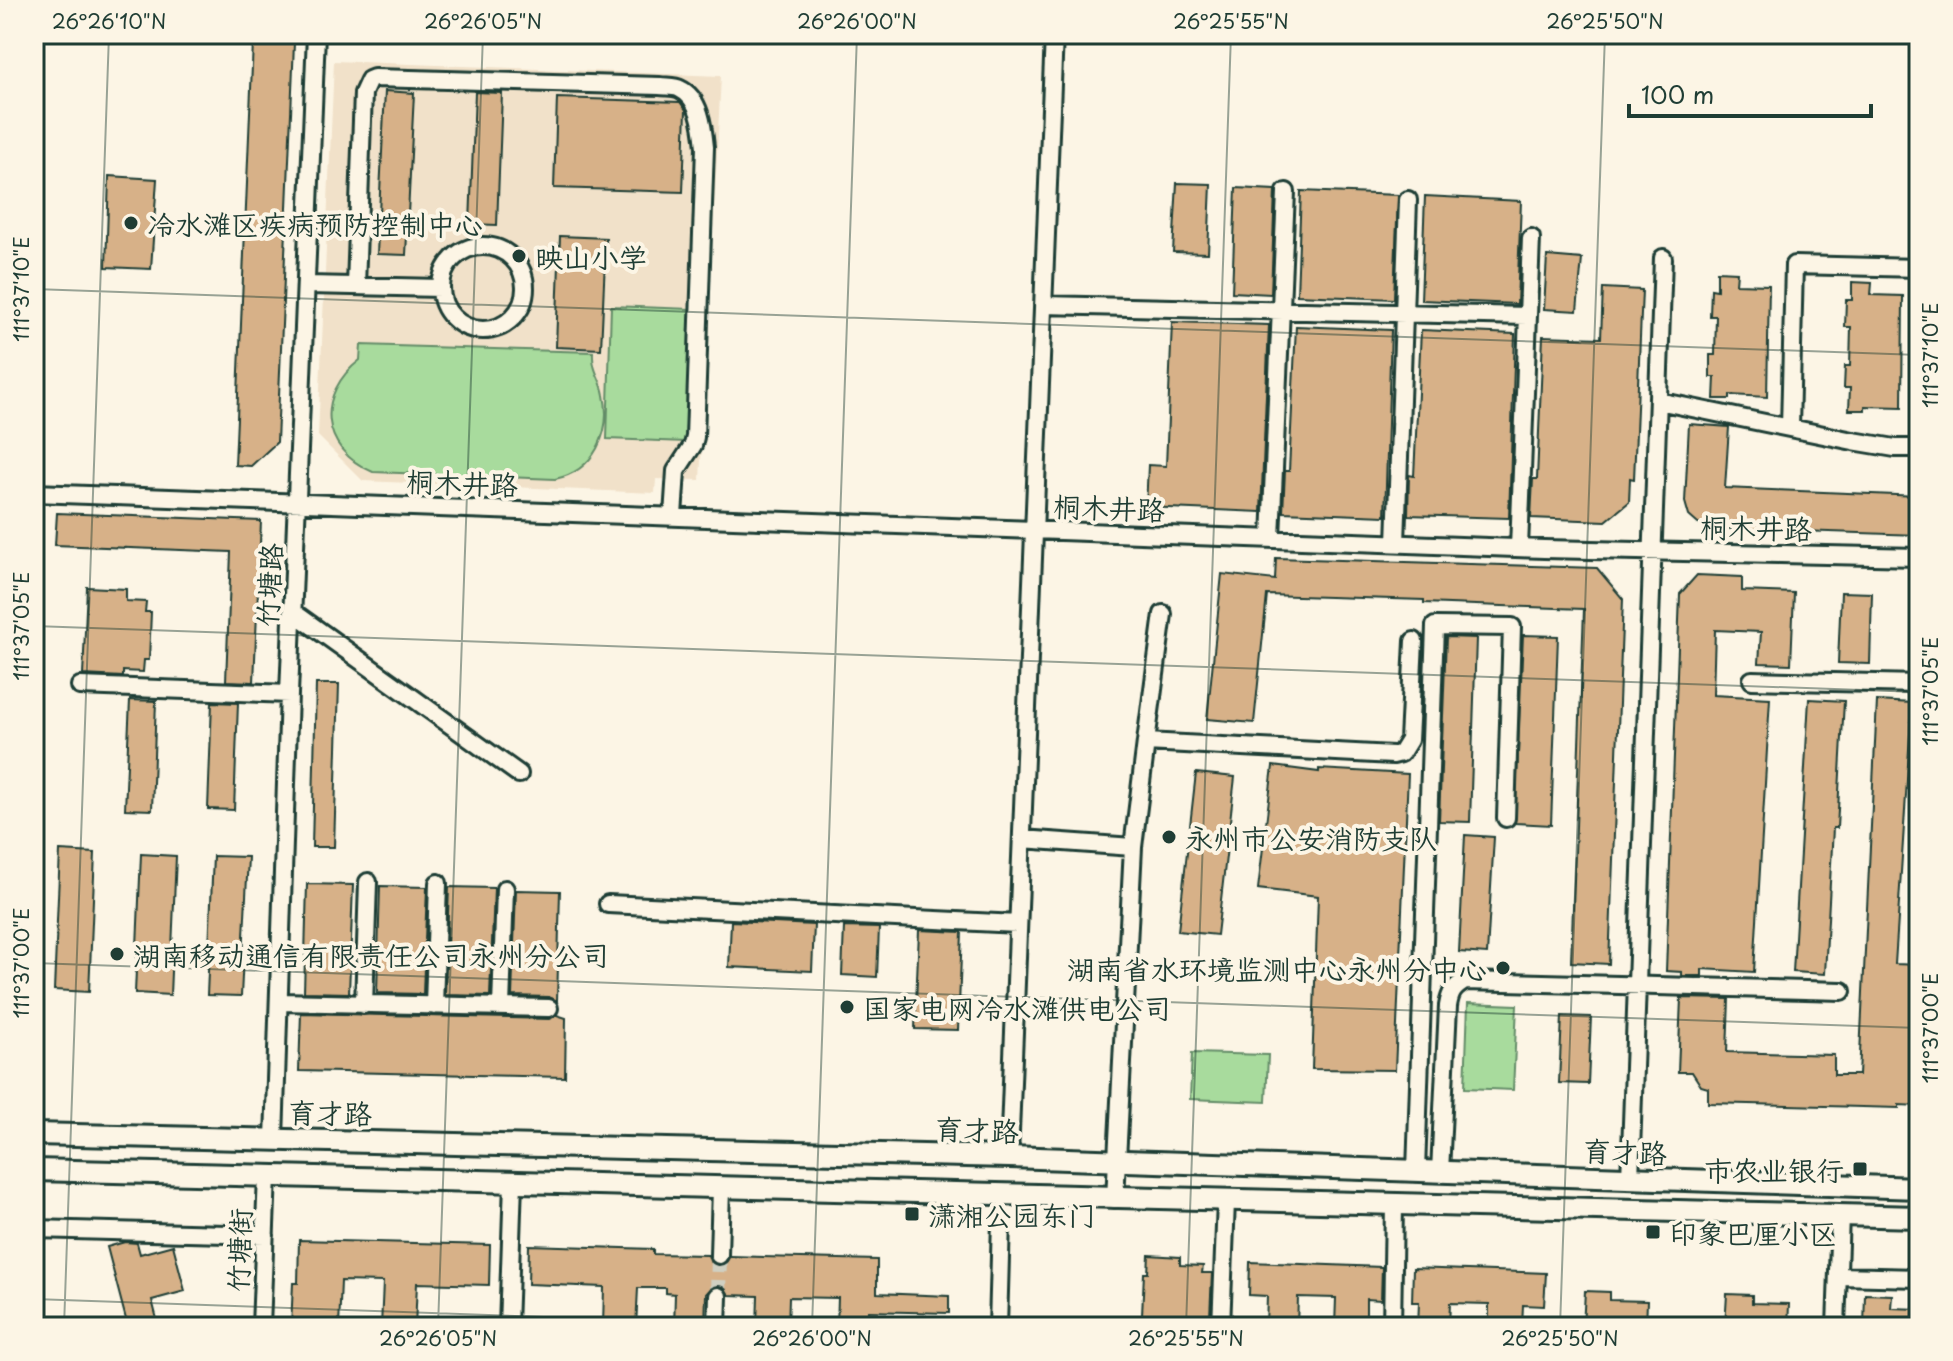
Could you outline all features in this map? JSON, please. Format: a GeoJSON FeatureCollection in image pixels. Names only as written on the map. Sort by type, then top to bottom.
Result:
{"type":"FeatureCollection","features":[{"type":"Feature","properties":{"kind":"main road","name":"育才路"},"geometry":{"type":"LineString","coordinates":[[34,1134],[1009,1157],[1919,1188]]}},
{"type":"Feature","properties":{"kind":"main road","name":"育才路"},"geometry":{"type":"LineString","coordinates":[[34,1170],[1919,1217]]}},
{"type":"Feature","properties":{"kind":"street","name":"竹塘路"},"geometry":{"type":"LineString","coordinates":[[274,1139],[316,34]]}},
{"type":"Feature","properties":{"kind":"street"},"geometry":{"type":"LineString","coordinates":[[1009,1157],[1054,34]]}},
{"type":"Feature","properties":{"kind":"street"},"geometry":{"type":"LineString","coordinates":[[356,286],[363,93],[369,80],[660,86],[680,89],[692,98],[699,113],[705,147],[695,437],[676,471],[673,516]]}},
{"type":"Feature","properties":{"kind":"street"},"geometry":{"type":"LineString","coordinates":[[1271,538],[1286,192]]}},
{"type":"Feature","properties":{"kind":"street"},"geometry":{"type":"LineString","coordinates":[[1396,543],[1408,200]]}},
{"type":"Feature","properties":{"kind":"street"},"geometry":{"type":"LineString","coordinates":[[1519,548],[1531,238]]}},
{"type":"Feature","properties":{"kind":"street"},"geometry":{"type":"LineString","coordinates":[[477,246],[491,246],[504,251],[522,271],[525,284],[519,311],[509,322],[496,329],[482,331],[456,321],[447,310],[441,288],[445,269],[453,258],[477,246]]}},
{"type":"Feature","properties":{"kind":"street"},"geometry":{"type":"LineString","coordinates":[[1630,1179],[1663,258]]}},
{"type":"Feature","properties":{"kind":"street"},"geometry":{"type":"LineString","coordinates":[[1790,428],[1794,265],[1919,268]]}},
{"type":"Feature","properties":{"kind":"street"},"geometry":{"type":"LineString","coordinates":[[308,285],[441,288]]}},
{"type":"Feature","properties":{"kind":"street"},"geometry":{"type":"LineString","coordinates":[[1043,305],[1528,316]]}},
{"type":"Feature","properties":{"kind":"street"},"geometry":{"type":"LineString","coordinates":[[1658,401],[1895,448],[1919,448]]}},
{"type":"Feature","properties":{"kind":"street","name":"桐木井路"},"geometry":{"type":"LineString","coordinates":[[34,493],[1519,548],[1919,557]]}},
{"type":"Feature","properties":{"kind":"street"},"geometry":{"type":"LineString","coordinates":[[293,612],[519,774]]}},
{"type":"Feature","properties":{"kind":"street"},"geometry":{"type":"LineString","coordinates":[[1115,1199],[1133,847],[1163,614]]}},
{"type":"Feature","properties":{"kind":"street"},"geometry":{"type":"LineString","coordinates":[[1416,1171],[1435,626],[1512,627],[1506,818]]}},
{"type":"Feature","properties":{"kind":"street"},"geometry":{"type":"LineString","coordinates":[[1146,742],[1401,753],[1409,740],[1414,641]]}},
{"type":"Feature","properties":{"kind":"street"},"geometry":{"type":"LineString","coordinates":[[1752,680],[1919,684]]}},
{"type":"Feature","properties":{"kind":"street"},"geometry":{"type":"LineString","coordinates":[[80,686],[289,694]]}},
{"type":"Feature","properties":{"kind":"street"},"geometry":{"type":"LineString","coordinates":[[1022,839],[1133,847]]}},
{"type":"Feature","properties":{"kind":"street"},"geometry":{"type":"LineString","coordinates":[[364,1005],[368,882]]}},
{"type":"Feature","properties":{"kind":"street"},"geometry":{"type":"LineString","coordinates":[[434,1006],[438,883]]}},
{"type":"Feature","properties":{"kind":"street"},"geometry":{"type":"LineString","coordinates":[[501,1007],[505,889]]}},
{"type":"Feature","properties":{"kind":"street"},"geometry":{"type":"LineString","coordinates":[[608,904],[1018,924]]}},
{"type":"Feature","properties":{"kind":"street"},"geometry":{"type":"LineString","coordinates":[[1440,1172],[1448,1006],[1450,994],[1465,981],[1842,991]]}},
{"type":"Feature","properties":{"kind":"street"},"geometry":{"type":"LineString","coordinates":[[280,1002],[549,1008]]}},
{"type":"Feature","properties":{"kind":"street","name":"竹塘街"},"geometry":{"type":"LineString","coordinates":[[261,1327],[267,1175]]}},
{"type":"Feature","properties":{"kind":"street"},"geometry":{"type":"LineString","coordinates":[[508,1327],[513,1182]]}},
{"type":"Feature","properties":{"kind":"street"},"geometry":{"type":"LineString","coordinates":[[719,1255],[721,1188]]}},
{"type":"Feature","properties":{"kind":"street"},"geometry":{"type":"LineString","coordinates":[[1221,1327],[1226,1201]]}},
{"type":"Feature","properties":{"kind":"street"},"geometry":{"type":"LineString","coordinates":[[1392,1327],[1394,1205]]}},
{"type":"Feature","properties":{"kind":"street"},"geometry":{"type":"LineString","coordinates":[[1836,1327],[1840,1215]]}},
{"type":"Feature","properties":{"kind":"street"},"geometry":{"type":"LineString","coordinates":[[998,1327],[1001,1221]]}},
{"type":"Feature","properties":{"kind":"street"},"geometry":{"type":"LineString","coordinates":[[34,1229],[265,1235]]}},
{"type":"Feature","properties":{"kind":"street"},"geometry":{"type":"LineString","coordinates":[[1838,1276],[1919,1278]]}},
{"type":"Feature","properties":{"kind":"street"},"geometry":{"type":"LineString","coordinates":[[717,1327],[718,1296]]}},
{"type":"Feature","properties":{"kind":"shaded area","name":"映山小学"},"geometry":{"type":"Polygon","coordinates":[[[334,61],[721,76],[700,480],[656,479],[655,493],[363,481],[318,436],[334,61]]]}},
{"type":"Feature","properties":{"kind":"green space"},"geometry":{"type":"Polygon","coordinates":[[[611,306],[691,309],[687,442],[607,439],[611,306]]]}},
{"type":"Feature","properties":{"kind":"green space"},"geometry":{"type":"Polygon","coordinates":[[[361,345],[593,352],[606,409],[602,436],[590,459],[569,475],[555,479],[373,472],[342,450],[330,420],[336,389],[360,360],[361,345]]]}},
{"type":"Feature","properties":{"kind":"green space"},"geometry":{"type":"Polygon","coordinates":[[[1468,1003],[1517,1005],[1513,1090],[1465,1088],[1468,1003]]]}},
{"type":"Feature","properties":{"kind":"green space"},"geometry":{"type":"Polygon","coordinates":[[[1192,1053],[1268,1055],[1266,1102],[1190,1099],[1192,1053]]]}},
{"type":"Feature","properties":{"kind":"building"},"geometry":{"type":"Polygon","coordinates":[[[253,42],[294,43],[277,442],[251,466],[235,465],[253,42]]]}},
{"type":"Feature","properties":{"kind":"building"},"geometry":{"type":"Polygon","coordinates":[[[385,91],[414,93],[406,255],[377,254],[385,91]]]}},
{"type":"Feature","properties":{"kind":"building"},"geometry":{"type":"Polygon","coordinates":[[[475,92],[502,93],[497,225],[470,224],[475,92]]]}},
{"type":"Feature","properties":{"kind":"building"},"geometry":{"type":"Polygon","coordinates":[[[557,98],[680,102],[686,110],[683,192],[554,188],[557,98]]]}},
{"type":"Feature","properties":{"kind":"building","name":"冷水滩区疾病预防控制中心"},"geometry":{"type":"Polygon","coordinates":[[[109,176],[157,179],[151,269],[106,267],[109,176]]]}},
{"type":"Feature","properties":{"kind":"building"},"geometry":{"type":"Polygon","coordinates":[[[1177,183],[1211,184],[1208,253],[1173,252],[1177,183]]]}},
{"type":"Feature","properties":{"kind":"building"},"geometry":{"type":"Polygon","coordinates":[[[1236,188],[1275,190],[1271,294],[1232,292],[1236,188]]]}},
{"type":"Feature","properties":{"kind":"building"},"geometry":{"type":"Polygon","coordinates":[[[1301,191],[1398,195],[1394,299],[1297,295],[1301,191]]]}},
{"type":"Feature","properties":{"kind":"building"},"geometry":{"type":"Polygon","coordinates":[[[1425,196],[1521,201],[1517,304],[1421,300],[1425,196]]]}},
{"type":"Feature","properties":{"kind":"building"},"geometry":{"type":"Polygon","coordinates":[[[560,236],[606,238],[601,349],[556,347],[560,236]]]}},
{"type":"Feature","properties":{"kind":"building"},"geometry":{"type":"Polygon","coordinates":[[[1547,256],[1582,259],[1577,311],[1544,309],[1547,256]]]}},
{"type":"Feature","properties":{"kind":"building"},"geometry":{"type":"Polygon","coordinates":[[[1717,271],[1737,272],[1736,284],[1769,285],[1767,397],[1730,395],[1730,399],[1714,399],[1715,377],[1710,377],[1710,355],[1715,355],[1716,316],[1710,316],[1711,289],[1717,290],[1717,271]]]}},
{"type":"Feature","properties":{"kind":"building"},"geometry":{"type":"Polygon","coordinates":[[[1852,282],[1872,283],[1871,295],[1903,296],[1902,407],[1865,406],[1865,410],[1849,410],[1850,388],[1844,388],[1845,366],[1850,366],[1851,327],[1845,327],[1846,300],[1852,300],[1852,282]]]}},
{"type":"Feature","properties":{"kind":"building"},"geometry":{"type":"Polygon","coordinates":[[[1603,288],[1642,290],[1634,479],[1630,478],[1629,502],[1606,521],[1531,518],[1533,479],[1537,479],[1543,336],[1601,338],[1603,288]]]}},
{"type":"Feature","properties":{"kind":"building"},"geometry":{"type":"Polygon","coordinates":[[[1172,322],[1269,325],[1261,512],[1146,507],[1148,465],[1166,466],[1172,322]]]}},
{"type":"Feature","properties":{"kind":"building"},"geometry":{"type":"Polygon","coordinates":[[[1296,326],[1391,330],[1385,516],[1283,512],[1285,471],[1289,471],[1296,326]]]}},
{"type":"Feature","properties":{"kind":"building"},"geometry":{"type":"Polygon","coordinates":[[[1421,330],[1515,334],[1509,518],[1408,515],[1409,475],[1414,476],[1421,330]]]}},
{"type":"Feature","properties":{"kind":"building"},"geometry":{"type":"Polygon","coordinates":[[[1689,424],[1729,427],[1725,488],[1919,496],[1919,535],[1709,528],[1698,524],[1689,516],[1685,502],[1689,424]]]}},
{"type":"Feature","properties":{"kind":"building"},"geometry":{"type":"Polygon","coordinates":[[[57,513],[261,521],[254,682],[226,681],[231,552],[55,545],[57,513]]]}},
{"type":"Feature","properties":{"kind":"building"},"geometry":{"type":"Polygon","coordinates":[[[1276,558],[1597,568],[1623,599],[1609,964],[1571,962],[1584,609],[1267,595],[1254,723],[1207,719],[1222,574],[1275,580],[1276,558]]]}},
{"type":"Feature","properties":{"kind":"building"},"geometry":{"type":"Polygon","coordinates":[[[1697,575],[1742,577],[1742,591],[1794,593],[1791,664],[1759,663],[1761,632],[1715,630],[1713,695],[1770,698],[1754,972],[1702,969],[1702,976],[1682,976],[1682,972],[1666,971],[1680,594],[1697,575]]]}},
{"type":"Feature","properties":{"kind":"building"},"geometry":{"type":"Polygon","coordinates":[[[87,587],[126,589],[126,601],[146,602],[145,612],[151,612],[149,660],[144,660],[143,672],[123,671],[123,677],[83,675],[87,587]]]}},
{"type":"Feature","properties":{"kind":"building"},"geometry":{"type":"Polygon","coordinates":[[[1841,592],[1872,593],[1870,664],[1838,663],[1841,592]]]}},
{"type":"Feature","properties":{"kind":"building"},"geometry":{"type":"Polygon","coordinates":[[[1523,635],[1558,636],[1551,825],[1515,823],[1523,635]]]}},
{"type":"Feature","properties":{"kind":"building"},"geometry":{"type":"Polygon","coordinates":[[[1446,637],[1476,638],[1470,822],[1439,821],[1446,637]]]}},
{"type":"Feature","properties":{"kind":"building"},"geometry":{"type":"Polygon","coordinates":[[[316,684],[339,684],[334,847],[312,847],[316,684]]]}},
{"type":"Feature","properties":{"kind":"building"},"geometry":{"type":"Polygon","coordinates":[[[1809,699],[1844,701],[1825,974],[1793,972],[1809,699]]]}},
{"type":"Feature","properties":{"kind":"building"},"geometry":{"type":"Polygon","coordinates":[[[130,700],[156,701],[152,810],[125,809],[130,700]]]}},
{"type":"Feature","properties":{"kind":"building"},"geometry":{"type":"Polygon","coordinates":[[[1877,701],[1912,703],[1895,964],[1919,965],[1919,1106],[1708,1103],[1708,1088],[1701,1086],[1692,1072],[1678,1072],[1681,998],[1729,999],[1727,1052],[1834,1055],[1834,1075],[1859,1075],[1877,701]]]}},
{"type":"Feature","properties":{"kind":"building"},"geometry":{"type":"Polygon","coordinates":[[[212,702],[238,703],[234,810],[208,809],[212,702]]]}},
{"type":"Feature","properties":{"kind":"building"},"geometry":{"type":"Polygon","coordinates":[[[1273,766],[1319,772],[1319,769],[1408,774],[1395,1070],[1312,1069],[1318,896],[1258,889],[1273,766]]]}},
{"type":"Feature","properties":{"kind":"building"},"geometry":{"type":"Polygon","coordinates":[[[1196,773],[1235,777],[1217,935],[1178,931],[1196,773]]]}},
{"type":"Feature","properties":{"kind":"building"},"geometry":{"type":"Polygon","coordinates":[[[1465,835],[1494,837],[1487,954],[1459,952],[1465,835]]]}},
{"type":"Feature","properties":{"kind":"building"},"geometry":{"type":"Polygon","coordinates":[[[60,851],[95,853],[89,992],[54,990],[60,851]]]}},
{"type":"Feature","properties":{"kind":"building"},"geometry":{"type":"Polygon","coordinates":[[[141,854],[176,856],[170,995],[135,993],[141,854]]]}},
{"type":"Feature","properties":{"kind":"building"},"geometry":{"type":"Polygon","coordinates":[[[213,856],[248,857],[241,996],[207,995],[213,856]]]}},
{"type":"Feature","properties":{"kind":"building"},"geometry":{"type":"Polygon","coordinates":[[[307,884],[353,885],[349,993],[304,992],[307,884]]]}},
{"type":"Feature","properties":{"kind":"building"},"geometry":{"type":"Polygon","coordinates":[[[380,886],[427,887],[423,994],[377,993],[380,886]]]}},
{"type":"Feature","properties":{"kind":"building"},"geometry":{"type":"Polygon","coordinates":[[[449,887],[494,888],[490,996],[445,995],[449,887]]]}},
{"type":"Feature","properties":{"kind":"building"},"geometry":{"type":"Polygon","coordinates":[[[516,890],[560,891],[557,1001],[549,997],[512,996],[516,890]]]}},
{"type":"Feature","properties":{"kind":"building"},"geometry":{"type":"Polygon","coordinates":[[[731,921],[814,925],[812,971],[729,967],[731,921]]]}},
{"type":"Feature","properties":{"kind":"building"},"geometry":{"type":"Polygon","coordinates":[[[844,927],[879,928],[877,977],[842,975],[844,927]]]}},
{"type":"Feature","properties":{"kind":"building"},"geometry":{"type":"Polygon","coordinates":[[[919,930],[962,932],[958,1030],[915,1029],[919,930]]]}},
{"type":"Feature","properties":{"kind":"building"},"geometry":{"type":"Polygon","coordinates":[[[301,1013],[549,1019],[557,1015],[566,1018],[565,1077],[299,1071],[301,1013]]]}},
{"type":"Feature","properties":{"kind":"building"},"geometry":{"type":"Polygon","coordinates":[[[1562,1016],[1591,1017],[1588,1084],[1559,1083],[1562,1016]]]}},
{"type":"Feature","properties":{"kind":"building"},"geometry":{"type":"Polygon","coordinates":[[[299,1240],[490,1245],[489,1285],[417,1283],[415,1327],[381,1327],[383,1282],[341,1281],[339,1327],[291,1327],[293,1283],[298,1283],[299,1240]]]}},
{"type":"Feature","properties":{"kind":"building"},"geometry":{"type":"Polygon","coordinates":[[[125,1242],[137,1243],[140,1254],[173,1245],[185,1291],[152,1300],[159,1327],[128,1327],[107,1247],[125,1242]]]}},
{"type":"Feature","properties":{"kind":"building"},"geometry":{"type":"Polygon","coordinates":[[[529,1245],[653,1249],[653,1254],[708,1255],[710,1261],[718,1266],[725,1264],[730,1256],[877,1260],[877,1293],[949,1296],[949,1313],[868,1311],[868,1327],[837,1327],[838,1298],[789,1297],[788,1327],[757,1327],[758,1296],[729,1295],[724,1287],[718,1285],[706,1294],[705,1327],[674,1327],[675,1294],[666,1293],[666,1288],[638,1288],[636,1327],[603,1327],[604,1287],[528,1284],[529,1245]]]}},
{"type":"Feature","properties":{"kind":"building"},"geometry":{"type":"Polygon","coordinates":[[[1149,1255],[1180,1257],[1180,1265],[1203,1266],[1202,1273],[1212,1273],[1210,1317],[1200,1317],[1200,1327],[1145,1327],[1145,1315],[1142,1315],[1144,1273],[1148,1273],[1149,1255]]]}},
{"type":"Feature","properties":{"kind":"building"},"geometry":{"type":"Polygon","coordinates":[[[1250,1262],[1382,1267],[1381,1300],[1366,1299],[1366,1327],[1335,1327],[1336,1298],[1298,1297],[1297,1327],[1266,1327],[1267,1296],[1249,1295],[1250,1262]]]}},
{"type":"Feature","properties":{"kind":"building"},"geometry":{"type":"Polygon","coordinates":[[[1413,1268],[1546,1273],[1544,1306],[1523,1305],[1522,1327],[1489,1327],[1489,1304],[1450,1303],[1449,1327],[1418,1327],[1419,1302],[1412,1302],[1413,1268]]]}},
{"type":"Feature","properties":{"kind":"building"},"geometry":{"type":"Polygon","coordinates":[[[1585,1291],[1610,1292],[1610,1300],[1647,1301],[1646,1327],[1583,1327],[1585,1291]]]}},
{"type":"Feature","properties":{"kind":"building"},"geometry":{"type":"Polygon","coordinates":[[[1727,1294],[1752,1295],[1752,1303],[1789,1304],[1788,1327],[1725,1327],[1727,1294]]]}},
{"type":"Feature","properties":{"kind":"building"},"geometry":{"type":"Polygon","coordinates":[[[1865,1294],[1892,1295],[1891,1308],[1919,1309],[1919,1327],[1864,1327],[1865,1294]]]}},
{"type":"Feature","properties":{"kind":"tunnel"},"geometry":{"type":"LineString","coordinates":[[718,1296],[719,1255]]}},
{"type":"Feature","properties":{"kind":"place","name":"冷水滩区疾病预防控制中心"},"geometry":{"type":"Point","coordinates":[131,223]}},
{"type":"Feature","properties":{"kind":"place","name":"映山小学"},"geometry":{"type":"Point","coordinates":[519,256]}},
{"type":"Feature","properties":{"kind":"place","name":"永州市公安消防支队"},"geometry":{"type":"Point","coordinates":[1169,837]}},
{"type":"Feature","properties":{"kind":"place","name":"湖南移动通信有限责任公司永州分公司"},"geometry":{"type":"Point","coordinates":[117,954]}},
{"type":"Feature","properties":{"kind":"place","name":"湖南省水环境监测中心永州分中心"},"geometry":{"type":"Point","coordinates":[1503,968]}},
{"type":"Feature","properties":{"kind":"place","name":"国家电网冷水滩供电公司"},"geometry":{"type":"Point","coordinates":[847,1007]}},
{"type":"Feature","properties":{"kind":"place","name":"市农业银行"},"geometry":{"type":"Point","coordinates":[1860,1169]}},
{"type":"Feature","properties":{"kind":"place","name":"潇湘公园东门"},"geometry":{"type":"Point","coordinates":[912,1214]}},
{"type":"Feature","properties":{"kind":"place","name":"印象巴厘小区"},"geometry":{"type":"Point","coordinates":[1653,1232]}}]}
